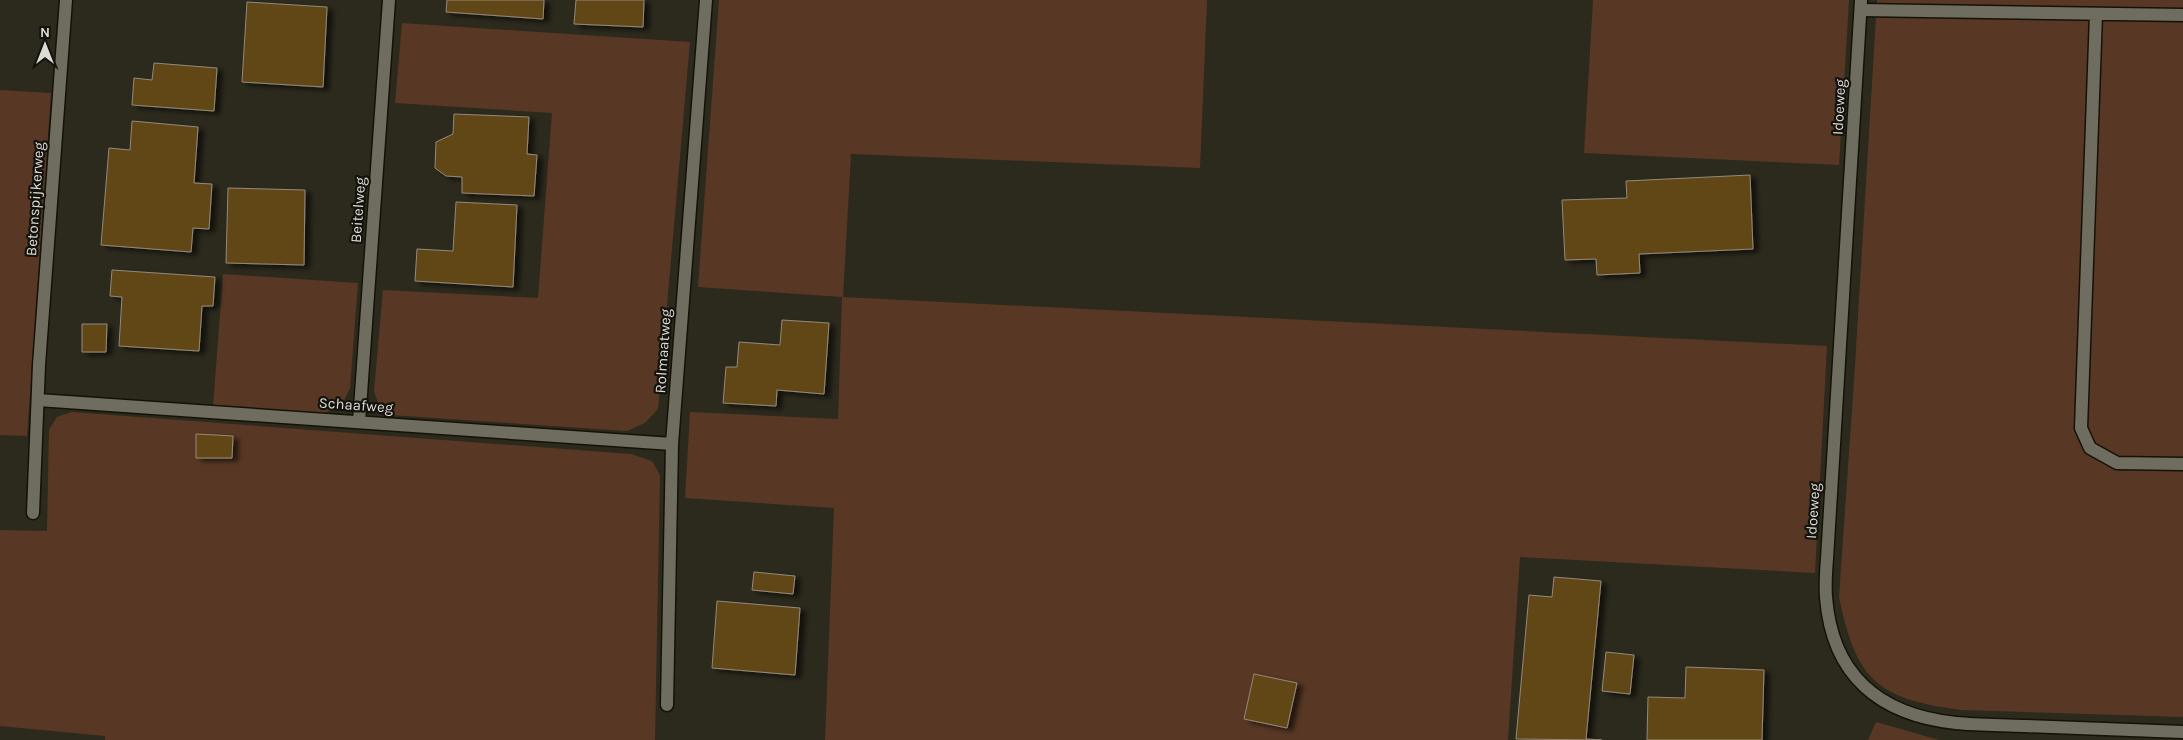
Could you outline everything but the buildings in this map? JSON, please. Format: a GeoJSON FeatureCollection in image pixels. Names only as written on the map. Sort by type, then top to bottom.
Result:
{"type":"FeatureCollection","features":[{"type":"Feature","properties":{"kind":"street","name":"Betonspijkerweg"},"geometry":{"type":"LineString","coordinates":[[33,513],[38,400],[66,0]]}},
{"type":"Feature","properties":{"kind":"street","name":"Beitelweg"},"geometry":{"type":"LineString","coordinates":[[359,422],[389,0]]}},
{"type":"Feature","properties":{"kind":"street","name":"Rolmaatweg"},"geometry":{"type":"LineString","coordinates":[[667,705],[672,444],[706,0]]}},
{"type":"Feature","properties":{"kind":"street"},"geometry":{"type":"LineString","coordinates":[[1861,5],[2096,14],[2183,15]]}},
{"type":"Feature","properties":{"kind":"street","name":"Idoeweg"},"geometry":{"type":"LineString","coordinates":[[1861,5],[1827,559],[1826,597],[1838,651],[1849,669],[1866,689],[1886,704],[1914,715],[1956,723],[2183,732]]}},
{"type":"Feature","properties":{"kind":"street"},"geometry":{"type":"LineString","coordinates":[[2096,14],[2081,428],[2090,448],[2117,463],[2183,464]]}},
{"type":"Feature","properties":{"kind":"street","name":"Schaafweg"},"geometry":{"type":"LineString","coordinates":[[38,400],[672,444]]}},
{"type":"Feature","properties":{"kind":"shaded area"},"geometry":{"type":"Polygon","coordinates":[[[719,0],[1207,0],[1200,168],[851,154],[843,297],[1827,346],[1815,573],[1520,557],[1508,740],[825,740],[834,508],[685,498],[690,412],[838,419],[842,297],[698,287],[719,0]]]}},
{"type":"Feature","properties":{"kind":"shaded area"},"geometry":{"type":"Polygon","coordinates":[[[1593,0],[1849,0],[1839,165],[1584,153],[1593,0]]]}},
{"type":"Feature","properties":{"kind":"shaded area"},"geometry":{"type":"Polygon","coordinates":[[[1877,0],[2183,0],[2183,717],[1962,710],[1933,705],[1909,699],[1890,691],[1875,681],[1863,666],[1853,648],[1839,597],[1877,0]]]}},
{"type":"Feature","properties":{"kind":"shaded area"},"geometry":{"type":"Polygon","coordinates":[[[402,23],[690,42],[658,409],[645,423],[627,431],[390,415],[379,406],[374,391],[383,290],[538,298],[552,113],[395,103],[402,23]]]}},
{"type":"Feature","properties":{"kind":"shaded area"},"geometry":{"type":"Polygon","coordinates":[[[0,90],[51,93],[27,436],[0,435],[0,90]]]}},
{"type":"Feature","properties":{"kind":"shaded area"},"geometry":{"type":"Polygon","coordinates":[[[223,274],[358,283],[350,388],[341,407],[324,413],[213,407],[223,274]]]}},
{"type":"Feature","properties":{"kind":"shaded area"},"geometry":{"type":"Polygon","coordinates":[[[72,412],[631,454],[652,461],[660,475],[655,740],[105,740],[105,736],[0,726],[0,530],[47,531],[49,430],[57,417],[72,412]]]}},
{"type":"Feature","properties":{"kind":"shaded area"},"geometry":{"type":"Polygon","coordinates":[[[1876,722],[1939,740],[1868,740],[1876,722]]]}}]}
